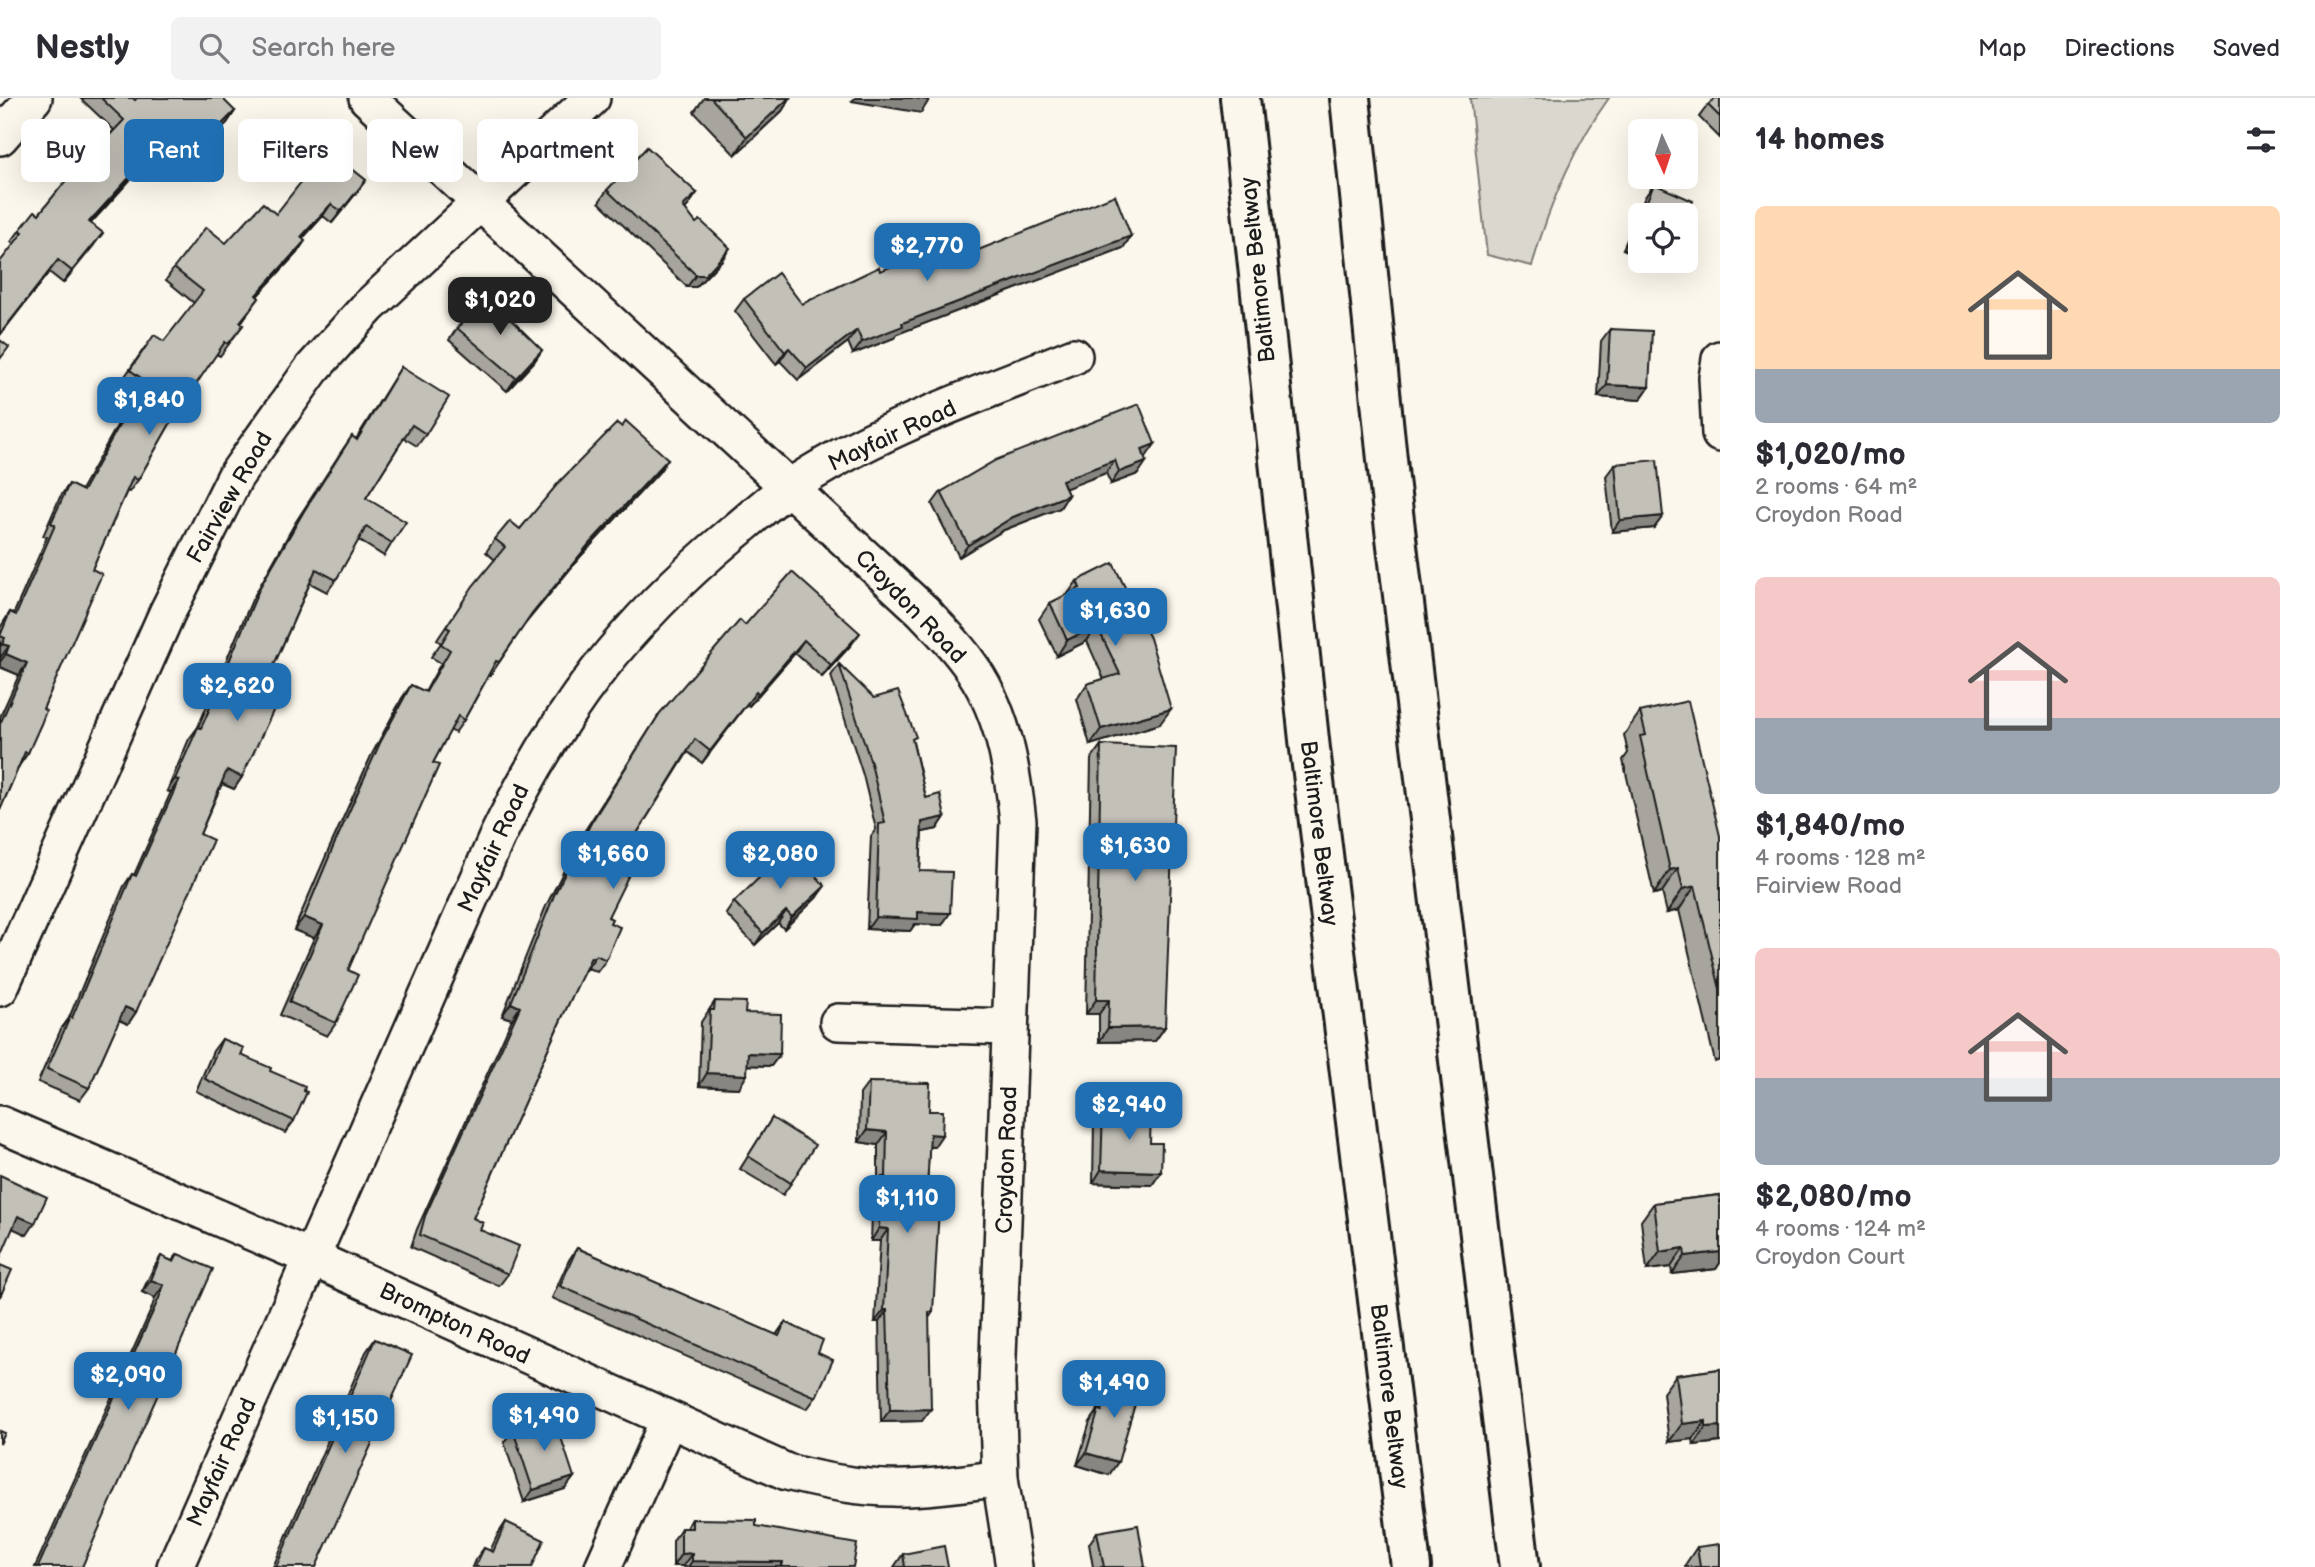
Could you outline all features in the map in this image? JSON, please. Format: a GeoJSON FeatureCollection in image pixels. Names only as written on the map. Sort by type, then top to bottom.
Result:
{"type":"FeatureCollection","features":[{"type":"Feature","properties":{"kind":"highway","name":"Baltimore Beltway"},"geometry":{"type":"LineString","coordinates":[[1240,98],[1310,749],[1411,1567]]}},
{"type":"Feature","properties":{"kind":"highway"},"geometry":{"type":"LineString","coordinates":[[1350,98],[1389,479],[1520,1567]]}},
{"type":"Feature","properties":{"kind":"street"},"geometry":{"type":"LineString","coordinates":[[0,137],[34,98]]}},
{"type":"Feature","properties":{"kind":"street","name":"Croydon Road"},"geometry":{"type":"LineString","coordinates":[[367,98],[923,611],[968,662],[995,713],[1012,762],[1018,821],[996,1383],[1000,1478],[1014,1567]]}},
{"type":"Feature","properties":{"kind":"street","name":"Fairview Road"},"geometry":{"type":"LineString","coordinates":[[0,988],[167,613],[235,477],[312,369],[368,307],[592,98]]}},
{"type":"Feature","properties":{"kind":"street","name":"Mayfair Road"},"geometry":{"type":"LineString","coordinates":[[175,1567],[497,837],[529,770],[595,672],[638,621],[690,569],[789,488],[895,429],[1073,356]]}},
{"type":"Feature","properties":{"kind":"street"},"geometry":{"type":"LineString","coordinates":[[1720,359],[1717,378],[1720,434]]}},
{"type":"Feature","properties":{"kind":"street"},"geometry":{"type":"LineString","coordinates":[[838,1021],[1010,1027]]}},
{"type":"Feature","properties":{"kind":"street","name":"Brompton Road"},"geometry":{"type":"LineString","coordinates":[[0,1124],[312,1258],[668,1421],[787,1472],[834,1484],[881,1490],[923,1490],[1000,1478]]}},
{"type":"Feature","properties":{"kind":"street"},"geometry":{"type":"LineString","coordinates":[[603,1567],[668,1421]]}},
{"type":"Feature","properties":{"kind":"shaded area"},"geometry":{"type":"Polygon","coordinates":[[[1470,98],[1609,98],[1584,137],[1563,178],[1532,266],[1487,255],[1470,98]]]}},
{"type":"Feature","properties":{"kind":"building"},"geometry":{"type":"Polygon","coordinates":[[[101,98],[222,98],[235,111],[224,122],[224,119],[124,120],[101,98]]]}},
{"type":"Feature","properties":{"kind":"building"},"geometry":{"type":"Polygon","coordinates":[[[711,98],[789,98],[747,137],[711,98]]]}},
{"type":"Feature","properties":{"kind":"building"},"geometry":{"type":"Polygon","coordinates":[[[1715,98],[1720,98],[1720,117],[1708,105],[1715,98]]]}},
{"type":"Feature","properties":{"kind":"building"},"geometry":{"type":"Polygon","coordinates":[[[124,120],[125,182],[89,222],[103,233],[72,271],[58,260],[0,334],[0,262],[35,211],[39,214],[65,182],[110,182],[110,135],[124,120]]]}},
{"type":"Feature","properties":{"kind":"building"},"geometry":{"type":"Polygon","coordinates":[[[647,147],[697,193],[683,206],[696,223],[700,220],[730,248],[705,275],[696,275],[607,190],[614,182],[638,182],[638,157],[647,147]]]}},
{"type":"Feature","properties":{"kind":"building"},"geometry":{"type":"Polygon","coordinates":[[[353,170],[366,180],[341,211],[331,204],[301,237],[305,241],[256,295],[259,298],[240,322],[243,325],[228,344],[225,342],[175,415],[138,480],[133,477],[92,569],[102,574],[43,709],[46,711],[41,724],[28,753],[25,752],[0,810],[0,724],[27,663],[6,654],[9,646],[2,644],[5,638],[0,636],[10,612],[16,615],[55,525],[51,523],[69,484],[83,491],[144,380],[130,370],[154,335],[164,341],[203,291],[174,268],[206,227],[226,243],[263,203],[276,214],[301,182],[353,182],[353,170]]]}},
{"type":"Feature","properties":{"kind":"building"},"geometry":{"type":"Polygon","coordinates":[[[1652,189],[1665,189],[1693,201],[1692,203],[1646,203],[1652,189]]]}},
{"type":"Feature","properties":{"kind":"building"},"geometry":{"type":"Polygon","coordinates":[[[1115,195],[1131,236],[902,323],[903,326],[862,342],[857,330],[807,368],[789,348],[785,352],[744,299],[778,273],[802,304],[879,267],[880,271],[950,244],[956,259],[1115,195]]]}},
{"type":"Feature","properties":{"kind":"building"},"geometry":{"type":"Polygon","coordinates":[[[487,296],[542,350],[516,378],[457,328],[487,296]]]}},
{"type":"Feature","properties":{"kind":"building"},"geometry":{"type":"Polygon","coordinates":[[[1610,329],[1652,331],[1649,387],[1607,385],[1610,329]]]}},
{"type":"Feature","properties":{"kind":"building"},"geometry":{"type":"Polygon","coordinates":[[[0,340],[9,347],[0,359],[0,340]]]}},
{"type":"Feature","properties":{"kind":"building"},"geometry":{"type":"Polygon","coordinates":[[[401,367],[449,397],[426,434],[412,425],[366,498],[406,522],[392,543],[366,527],[336,580],[316,569],[266,683],[283,690],[242,777],[227,770],[200,834],[213,840],[136,1012],[125,1007],[89,1088],[47,1069],[70,1017],[72,1018],[132,874],[136,876],[179,780],[175,779],[198,727],[201,728],[206,717],[260,587],[352,436],[357,440],[401,367]]]}},
{"type":"Feature","properties":{"kind":"building"},"geometry":{"type":"Polygon","coordinates":[[[1139,404],[1155,444],[1142,449],[1146,462],[1119,472],[1115,460],[1062,480],[1068,495],[1013,517],[968,545],[941,492],[996,460],[1139,404]]]}},
{"type":"Feature","properties":{"kind":"building"},"geometry":{"type":"Polygon","coordinates":[[[626,421],[668,459],[589,544],[532,614],[499,662],[496,661],[464,720],[458,716],[433,763],[439,765],[348,970],[358,975],[336,1023],[289,1002],[323,925],[304,917],[334,845],[380,743],[411,685],[426,692],[450,650],[441,644],[450,629],[446,627],[473,586],[505,547],[495,539],[510,521],[520,529],[560,481],[617,423],[622,427],[626,421]]]}},
{"type":"Feature","properties":{"kind":"building"},"geometry":{"type":"Polygon","coordinates":[[[1657,460],[1663,516],[1620,520],[1615,464],[1657,460]]]}},
{"type":"Feature","properties":{"kind":"building"},"geometry":{"type":"Polygon","coordinates":[[[1113,563],[1150,638],[1171,709],[1101,729],[1087,684],[1120,674],[1097,626],[1067,640],[1050,603],[1080,588],[1077,581],[1113,563]]]}},
{"type":"Feature","properties":{"kind":"building"},"geometry":{"type":"Polygon","coordinates":[[[792,572],[860,633],[831,665],[804,640],[758,694],[756,692],[710,751],[695,739],[631,843],[642,848],[608,917],[612,919],[610,923],[620,927],[606,960],[596,955],[591,957],[473,1218],[483,1223],[480,1230],[519,1246],[508,1274],[420,1235],[425,1216],[520,1007],[511,1003],[555,893],[591,823],[660,713],[740,620],[745,625],[792,572]]]}},
{"type":"Feature","properties":{"kind":"building"},"geometry":{"type":"Polygon","coordinates":[[[839,664],[874,698],[898,691],[916,737],[912,739],[926,798],[940,794],[945,817],[922,822],[920,871],[952,872],[950,913],[918,912],[918,919],[876,917],[879,824],[885,823],[871,763],[839,664]]]}},
{"type":"Feature","properties":{"kind":"building"},"geometry":{"type":"Polygon","coordinates":[[[1688,701],[1720,836],[1720,989],[1695,886],[1683,889],[1678,868],[1670,870],[1640,736],[1646,735],[1640,712],[1688,701]]]}},
{"type":"Feature","properties":{"kind":"building"},"geometry":{"type":"Polygon","coordinates":[[[1101,745],[1176,748],[1165,1027],[1108,1028],[1109,1000],[1096,1000],[1101,745]]]}},
{"type":"Feature","properties":{"kind":"building"},"geometry":{"type":"Polygon","coordinates":[[[790,848],[825,886],[792,917],[786,911],[763,933],[734,902],[790,848]]]}},
{"type":"Feature","properties":{"kind":"building"},"geometry":{"type":"Polygon","coordinates":[[[715,1001],[746,1002],[745,1013],[781,1014],[780,1054],[748,1053],[747,1075],[707,1073],[710,1010],[714,1010],[715,1001]]]}},
{"type":"Feature","properties":{"kind":"building"},"geometry":{"type":"Polygon","coordinates":[[[222,1039],[244,1048],[241,1055],[305,1086],[304,1091],[307,1092],[294,1121],[205,1079],[222,1039]]]}},
{"type":"Feature","properties":{"kind":"building"},"geometry":{"type":"Polygon","coordinates":[[[869,1082],[930,1083],[929,1111],[943,1111],[942,1135],[930,1134],[926,1207],[939,1208],[933,1312],[929,1312],[931,1409],[890,1410],[887,1310],[884,1310],[888,1229],[879,1228],[881,1177],[886,1177],[887,1132],[867,1130],[869,1082]]]}},
{"type":"Feature","properties":{"kind":"building"},"geometry":{"type":"Polygon","coordinates":[[[1103,1109],[1151,1111],[1150,1143],[1162,1143],[1161,1172],[1101,1170],[1103,1109]]]}},
{"type":"Feature","properties":{"kind":"building"},"geometry":{"type":"Polygon","coordinates":[[[772,1118],[815,1145],[791,1183],[748,1156],[772,1118]]]}},
{"type":"Feature","properties":{"kind":"building"},"geometry":{"type":"Polygon","coordinates":[[[0,1175],[47,1197],[35,1223],[18,1216],[0,1258],[0,1175]]]}},
{"type":"Feature","properties":{"kind":"building"},"geometry":{"type":"Polygon","coordinates":[[[1720,1195],[1720,1252],[1685,1256],[1684,1248],[1660,1252],[1654,1203],[1720,1195]]]}},
{"type":"Feature","properties":{"kind":"building"},"geometry":{"type":"Polygon","coordinates":[[[577,1248],[779,1336],[785,1322],[823,1340],[818,1353],[833,1360],[816,1397],[560,1286],[577,1248]]]}},
{"type":"Feature","properties":{"kind":"building"},"geometry":{"type":"Polygon","coordinates":[[[178,1254],[213,1269],[82,1567],[38,1567],[159,1298],[164,1285],[151,1280],[161,1256],[174,1262],[178,1254]]]}},
{"type":"Feature","properties":{"kind":"building"},"geometry":{"type":"Polygon","coordinates":[[[0,1265],[12,1270],[0,1297],[0,1265]]]}},
{"type":"Feature","properties":{"kind":"building"},"geometry":{"type":"Polygon","coordinates":[[[375,1339],[412,1355],[316,1567],[276,1567],[375,1339]]]}},
{"type":"Feature","properties":{"kind":"building"},"geometry":{"type":"Polygon","coordinates":[[[1720,1369],[1720,1426],[1706,1427],[1706,1421],[1682,1424],[1676,1375],[1720,1369]]]}},
{"type":"Feature","properties":{"kind":"building"},"geometry":{"type":"Polygon","coordinates":[[[1113,1376],[1141,1384],[1118,1462],[1086,1453],[1099,1409],[1102,1411],[1113,1376]]]}},
{"type":"Feature","properties":{"kind":"building"},"geometry":{"type":"Polygon","coordinates":[[[554,1416],[574,1477],[533,1490],[513,1430],[554,1416]]]}},
{"type":"Feature","properties":{"kind":"building"},"geometry":{"type":"Polygon","coordinates":[[[0,1431],[5,1433],[0,1444],[0,1431]]]}},
{"type":"Feature","properties":{"kind":"building"},"geometry":{"type":"Polygon","coordinates":[[[692,1519],[756,1520],[756,1526],[857,1544],[853,1567],[782,1567],[783,1562],[692,1561],[692,1553],[681,1554],[681,1528],[692,1528],[692,1519]]]}},
{"type":"Feature","properties":{"kind":"building"},"geometry":{"type":"Polygon","coordinates":[[[506,1522],[544,1540],[532,1567],[475,1567],[484,1548],[493,1552],[506,1522]]]}},
{"type":"Feature","properties":{"kind":"building"},"geometry":{"type":"Polygon","coordinates":[[[1138,1525],[1145,1567],[1104,1567],[1097,1532],[1138,1525]]]}},
{"type":"Feature","properties":{"kind":"building"},"geometry":{"type":"Polygon","coordinates":[[[1720,1544],[1720,1567],[1700,1567],[1697,1547],[1720,1544]]]}},
{"type":"Feature","properties":{"kind":"building"},"geometry":{"type":"Polygon","coordinates":[[[944,1546],[948,1567],[905,1567],[903,1554],[944,1546]]]}}]}
